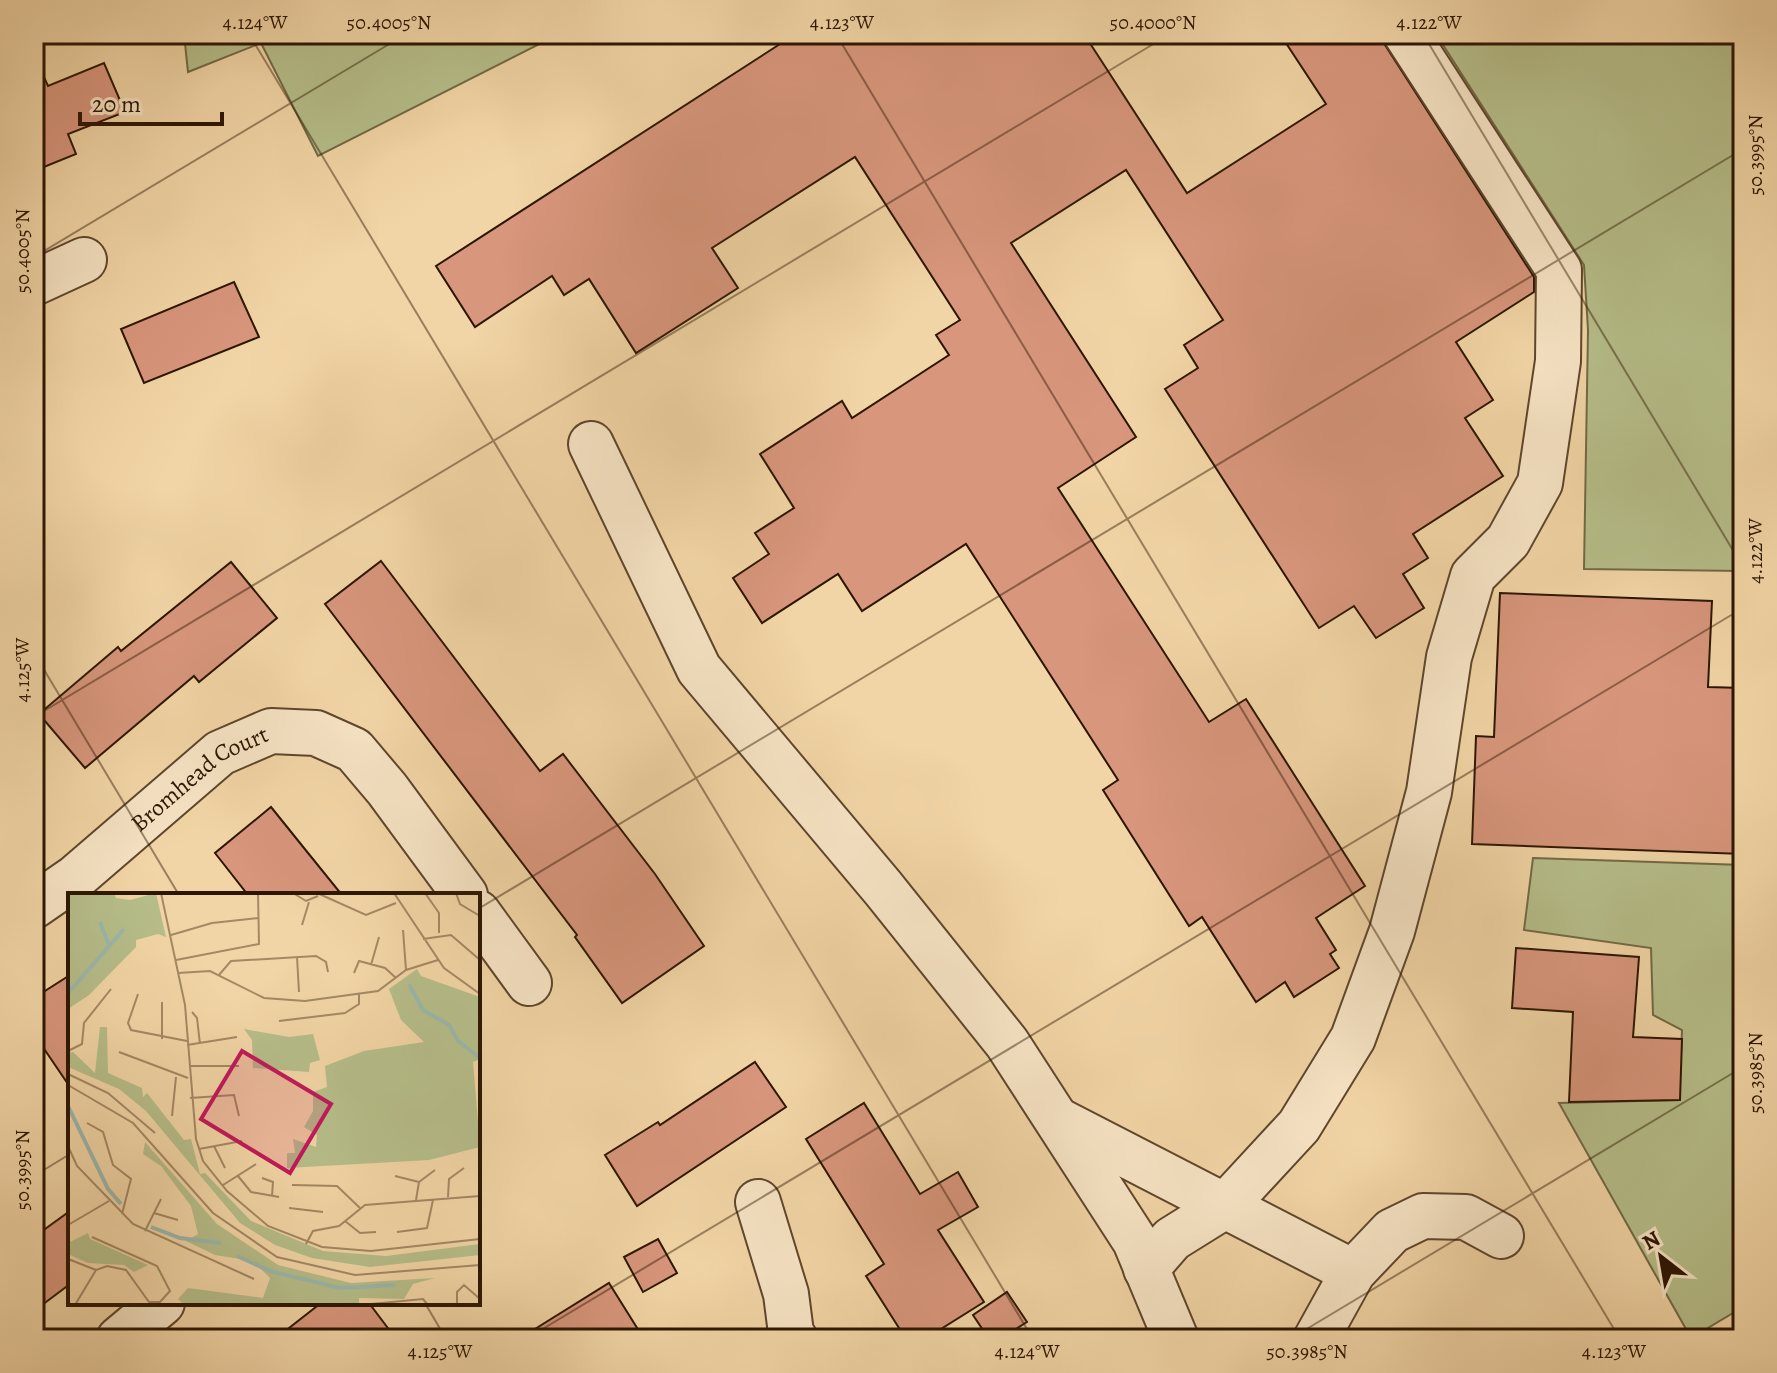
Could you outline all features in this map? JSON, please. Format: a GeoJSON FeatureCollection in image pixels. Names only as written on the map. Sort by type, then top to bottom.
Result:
{"type":"FeatureCollection","features":[{"type":"Feature","properties":{"kind":"street"},"geometry":{"type":"LineString","coordinates":[[1146,1269],[1172,1239],[1225,1206],[1299,1126],[1353,1038],[1392,931],[1429,792],[1449,657],[1473,576],[1508,541],[1540,483],[1551,414],[1560,317],[1559,270],[1406,34]]}},
{"type":"Feature","properties":{"kind":"street"},"geometry":{"type":"LineString","coordinates":[[34,283],[84,260]]}},
{"type":"Feature","properties":{"kind":"street"},"geometry":{"type":"LineString","coordinates":[[591,444],[699,669],[883,888],[1007,1043],[1135,1241],[1176,1339]]}},
{"type":"Feature","properties":{"kind":"street","name":"Bromhead Court"},"geometry":{"type":"LineString","coordinates":[[34,906],[76,877],[220,753],[271,731],[316,733],[354,750],[387,789],[464,893]]}},
{"type":"Feature","properties":{"kind":"street"},"geometry":{"type":"LineString","coordinates":[[483,929],[529,983]]}},
{"type":"Feature","properties":{"kind":"street"},"geometry":{"type":"LineString","coordinates":[[1057,1120],[1353,1272]]}},
{"type":"Feature","properties":{"kind":"street"},"geometry":{"type":"LineString","coordinates":[[758,1202],[786,1294],[790,1337]]}},
{"type":"Feature","properties":{"kind":"street"},"geometry":{"type":"LineString","coordinates":[[1316,1339],[1353,1272],[1392,1231],[1423,1216],[1466,1217],[1501,1236]]}},
{"type":"Feature","properties":{"kind":"street"},"geometry":{"type":"LineString","coordinates":[[119,1339],[160,1305]]}},
{"type":"Feature","properties":{"kind":"green space"},"geometry":{"type":"Polygon","coordinates":[[[184,34],[559,34],[318,156],[261,43],[188,72],[184,34]]]}},
{"type":"Feature","properties":{"kind":"green space"},"geometry":{"type":"Polygon","coordinates":[[[1436,34],[1743,34],[1743,571],[1584,569],[1588,330],[1584,265],[1436,34]]]}},
{"type":"Feature","properties":{"kind":"green space"},"geometry":{"type":"Polygon","coordinates":[[[1533,858],[1743,865],[1743,1307],[1691,1338],[1559,1103],[1679,1100],[1682,1030],[1653,1015],[1651,948],[1524,930],[1533,858]]]}},
{"type":"Feature","properties":{"kind":"building"},"geometry":{"type":"Polygon","coordinates":[[[1084,34],[1187,193],[1326,104],[1280,34],[1378,34],[1534,277],[1534,292],[1456,342],[1493,400],[1465,418],[1503,476],[1413,534],[1428,558],[1403,574],[1424,608],[1376,638],[1354,606],[1319,628],[1165,389],[1198,368],[1184,345],[1223,320],[1126,170],[1011,243],[1136,437],[1058,488],[1209,722],[1246,699],[1365,886],[1316,918],[1336,950],[1330,954],[1339,968],[1294,997],[1285,982],[1256,1002],[1202,917],[1189,926],[1103,790],[1118,780],[966,544],[862,611],[838,574],[762,623],[733,578],[769,554],[755,533],[794,508],[760,454],[842,401],[852,418],[949,355],[936,335],[960,320],[855,157],[712,248],[738,288],[636,353],[589,279],[564,295],[552,276],[475,327],[436,266],[794,35],[1084,34]]]}},
{"type":"Feature","properties":{"kind":"building"},"geometry":{"type":"Polygon","coordinates":[[[34,55],[48,86],[104,63],[125,112],[68,134],[76,154],[34,171],[34,55]]]}},
{"type":"Feature","properties":{"kind":"building"},"geometry":{"type":"Polygon","coordinates":[[[234,282],[259,337],[144,383],[121,329],[234,282]]]}},
{"type":"Feature","properties":{"kind":"building"},"geometry":{"type":"Polygon","coordinates":[[[381,561],[540,771],[563,754],[655,874],[704,946],[622,1003],[575,937],[577,935],[325,604],[381,561]]]}},
{"type":"Feature","properties":{"kind":"building"},"geometry":{"type":"Polygon","coordinates":[[[231,562],[277,618],[199,682],[194,676],[85,768],[39,714],[118,647],[121,651],[231,562]]]}},
{"type":"Feature","properties":{"kind":"building"},"geometry":{"type":"Polygon","coordinates":[[[1500,593],[1712,601],[1708,687],[1743,688],[1743,854],[1472,844],[1476,736],[1494,737],[1500,593]]]}},
{"type":"Feature","properties":{"kind":"building"},"geometry":{"type":"Polygon","coordinates":[[[271,807],[340,893],[246,893],[215,853],[271,807]]]}},
{"type":"Feature","properties":{"kind":"building"},"geometry":{"type":"Polygon","coordinates":[[[1516,948],[1639,957],[1633,1037],[1682,1039],[1680,1100],[1569,1102],[1573,1012],[1512,1008],[1516,948]]]}},
{"type":"Feature","properties":{"kind":"building"},"geometry":{"type":"Polygon","coordinates":[[[68,976],[68,1084],[34,1034],[34,998],[68,976]]]}},
{"type":"Feature","properties":{"kind":"building"},"geometry":{"type":"Polygon","coordinates":[[[755,1062],[786,1107],[637,1206],[605,1155],[658,1122],[660,1125],[755,1062]]]}},
{"type":"Feature","properties":{"kind":"building"},"geometry":{"type":"Polygon","coordinates":[[[864,1103],[920,1194],[958,1172],[978,1207],[938,1230],[984,1302],[925,1339],[906,1339],[866,1276],[884,1264],[806,1139],[864,1103]]]}},
{"type":"Feature","properties":{"kind":"building"},"geometry":{"type":"Polygon","coordinates":[[[68,1212],[68,1286],[34,1311],[34,1237],[68,1212]]]}},
{"type":"Feature","properties":{"kind":"building"},"geometry":{"type":"Polygon","coordinates":[[[658,1239],[677,1273],[643,1292],[624,1257],[658,1239]]]}},
{"type":"Feature","properties":{"kind":"building"},"geometry":{"type":"Polygon","coordinates":[[[609,1283],[644,1339],[519,1339],[609,1283]]]}},
{"type":"Feature","properties":{"kind":"building"},"geometry":{"type":"Polygon","coordinates":[[[1007,1292],[1027,1322],[1000,1339],[989,1339],[973,1315],[1007,1292]]]}},
{"type":"Feature","properties":{"kind":"building"},"geometry":{"type":"Polygon","coordinates":[[[318,1305],[370,1305],[396,1339],[275,1339],[318,1305]]]}}]}
